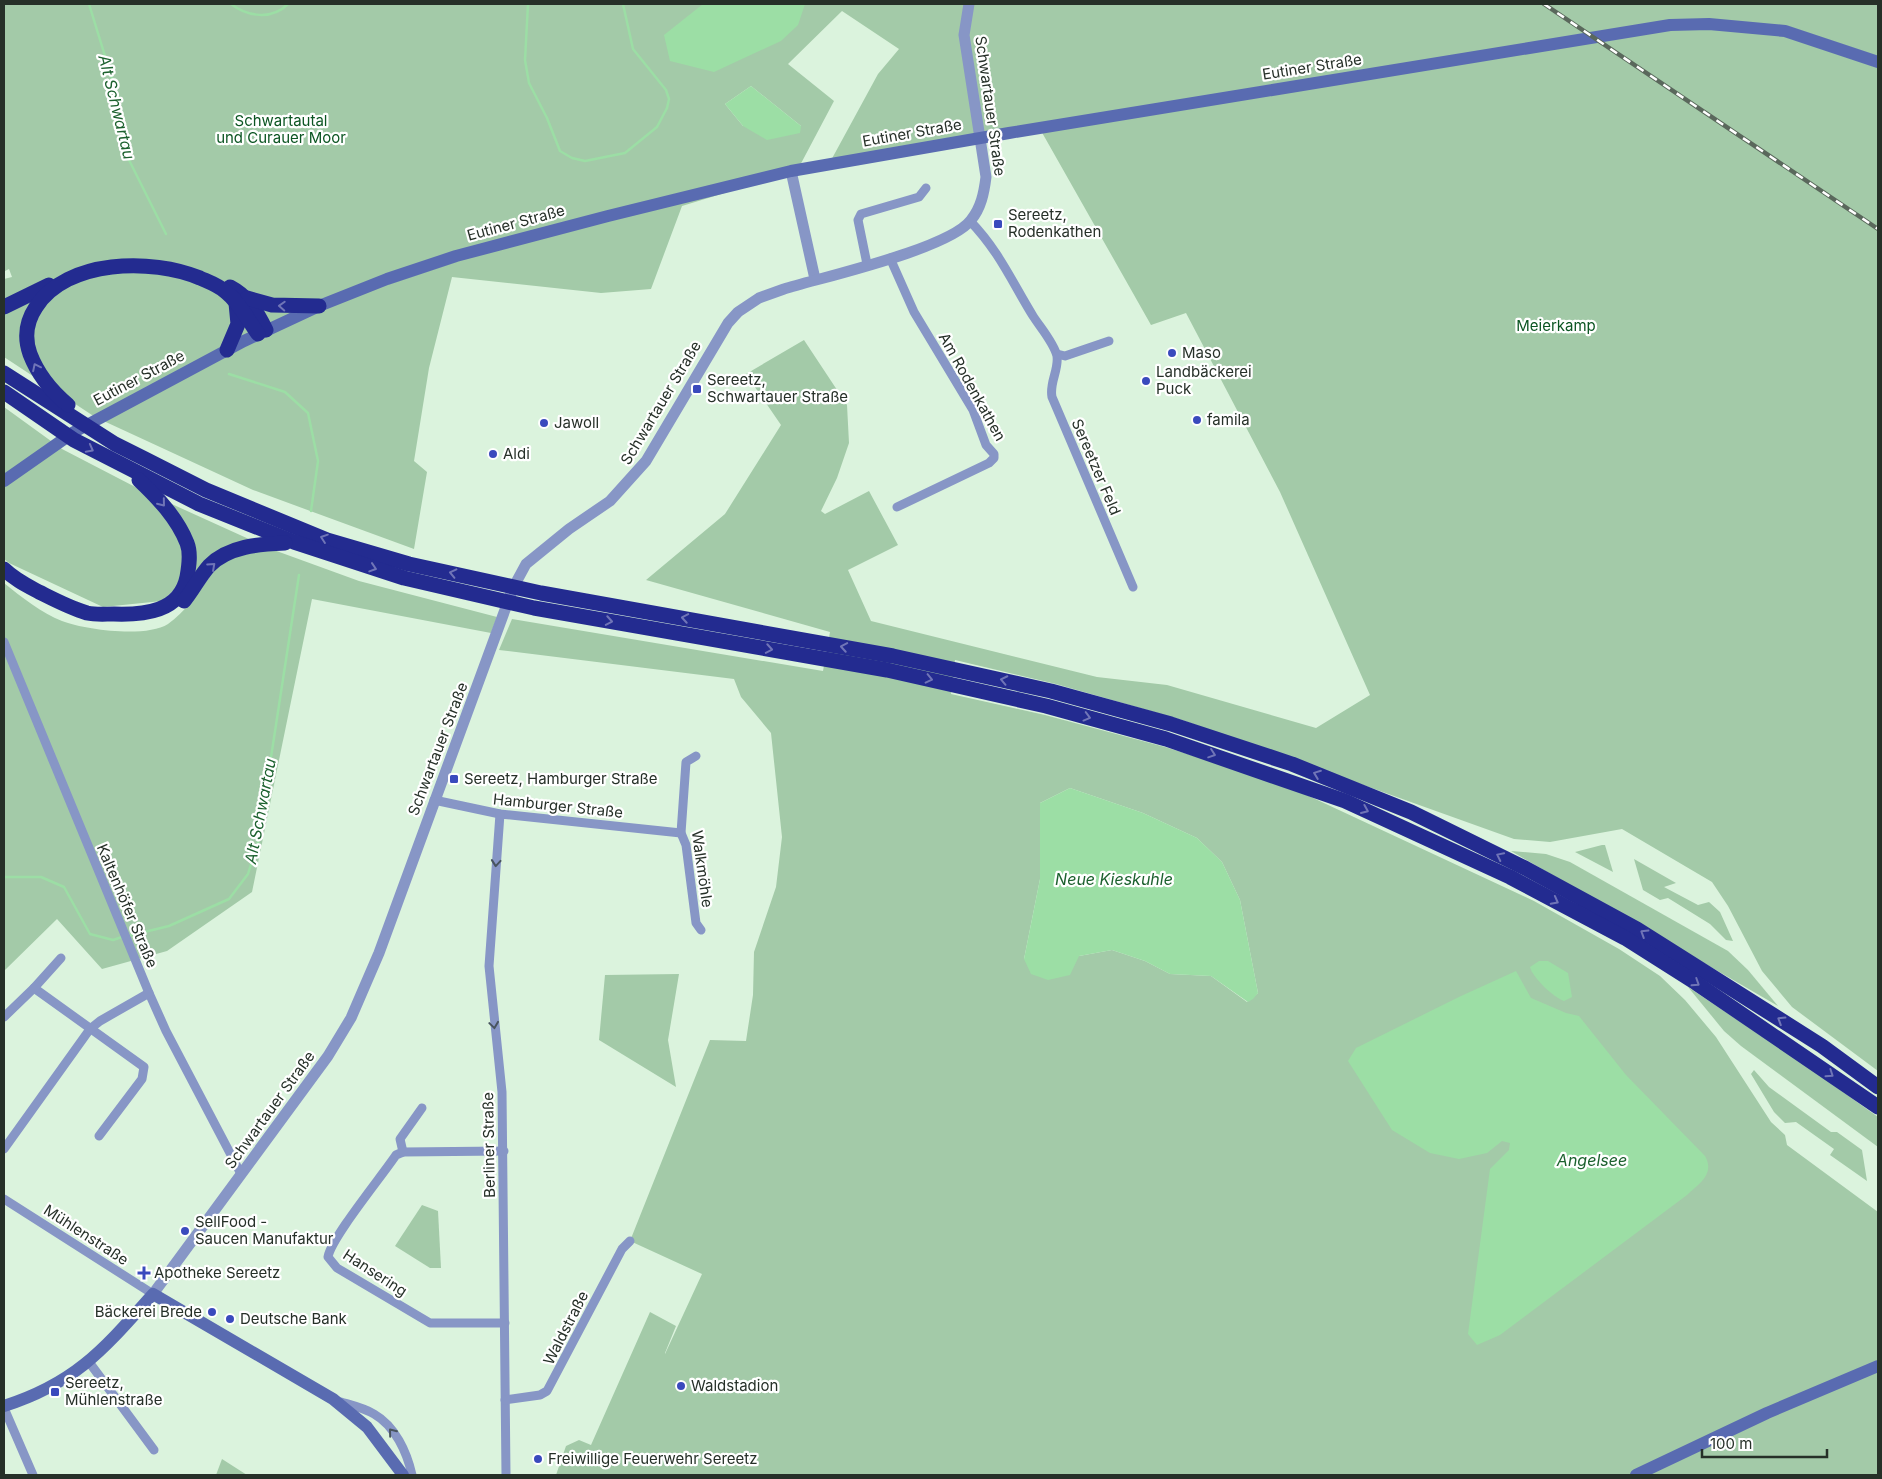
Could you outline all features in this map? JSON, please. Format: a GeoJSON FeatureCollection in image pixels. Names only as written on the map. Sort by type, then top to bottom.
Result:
{"type":"FeatureCollection","features":[{"type":"Feature","properties":{"kind":"highway"},"geometry":{"type":"LineString","coordinates":[[4,307],[74,272],[95,265],[122,260],[153,261],[192,269],[220,282],[241,300],[272,305],[319,306]]}},
{"type":"Feature","properties":{"kind":"highway"},"geometry":{"type":"LineString","coordinates":[[117,441],[67,404],[48,387],[40,375],[26,344],[26,328],[30,315],[41,298],[52,289],[89,272],[119,266],[149,265],[173,269],[218,286],[255,308],[262,332]]}},
{"type":"Feature","properties":{"kind":"highway"},"geometry":{"type":"LineString","coordinates":[[227,350],[238,324],[241,300]]}},
{"type":"Feature","properties":{"kind":"highway"},"geometry":{"type":"LineString","coordinates":[[4,373],[145,459],[206,490],[327,540],[409,564],[541,593],[893,656],[1051,691],[1152,718],[1248,748],[1411,812],[1525,868],[1637,928],[1822,1046],[1878,1087]]}},
{"type":"Feature","properties":{"kind":"highway"},"geometry":{"type":"LineString","coordinates":[[4,392],[74,440],[199,504],[294,542],[404,578],[534,608],[887,670],[1046,706],[1166,739],[1345,801],[1510,877],[1624,938],[1696,983],[1878,1108]]}},
{"type":"Feature","properties":{"kind":"highway"},"geometry":{"type":"LineString","coordinates":[[4,569],[11,577],[63,605],[89,613],[127,615],[153,611],[168,606],[179,596],[186,582],[189,563],[188,544],[174,518],[156,496],[127,468]]}},
{"type":"Feature","properties":{"kind":"highway"},"geometry":{"type":"LineString","coordinates":[[4,578],[61,612],[89,620],[127,622],[154,619],[170,612],[184,602],[210,565],[228,554],[253,544],[294,542]]}},
{"type":"Feature","properties":{"kind":"main road","name":"Eutiner Straße"},"geometry":{"type":"LineString","coordinates":[[5,479],[74,432],[262,332],[319,306],[388,279],[456,256],[791,171],[1009,133],[1670,25],[1709,24],[1785,31],[1878,62]]}},
{"type":"Feature","properties":{"kind":"main road"},"geometry":{"type":"LineString","coordinates":[[4,1407],[52,1388],[89,1362],[153,1294],[334,1399],[367,1427],[403,1475]]}},
{"type":"Feature","properties":{"kind":"main road"},"geometry":{"type":"LineString","coordinates":[[1636,1475],[1767,1413],[1878,1366]]}},
{"type":"Feature","properties":{"kind":"street","name":"Schwartauer Straße"},"geometry":{"type":"LineString","coordinates":[[153,1294],[328,1056],[351,1018],[379,953],[513,588],[526,564],[569,529],[610,501],[631,480],[663,434],[719,335],[738,312],[759,298],[943,240],[970,221],[984,192],[986,178],[964,35],[969,4]]}},
{"type":"Feature","properties":{"kind":"street"},"geometry":{"type":"LineString","coordinates":[[791,171],[815,279]]}},
{"type":"Feature","properties":{"kind":"street"},"geometry":{"type":"LineString","coordinates":[[867,264],[858,220],[861,214],[919,197],[926,188]]}},
{"type":"Feature","properties":{"kind":"street"},"geometry":{"type":"LineString","coordinates":[[970,221],[988,239],[1006,266],[1057,354],[1065,356],[1109,340]]}},
{"type":"Feature","properties":{"kind":"street","name":"Am Rodenkathen"},"geometry":{"type":"LineString","coordinates":[[890,258],[914,312],[973,410],[986,445],[994,454],[994,458],[989,463],[897,507]]}},
{"type":"Feature","properties":{"kind":"street","name":"Sereetzer Feld"},"geometry":{"type":"LineString","coordinates":[[1057,354],[1055,374],[1050,389],[1052,397],[1133,587]]}},
{"type":"Feature","properties":{"kind":"street","name":"Kaltenhöfer Straße"},"geometry":{"type":"LineString","coordinates":[[4,642],[149,993],[166,1031],[241,1174]]}},
{"type":"Feature","properties":{"kind":"street","name":"Walkmöhle"},"geometry":{"type":"LineString","coordinates":[[696,756],[686,762],[681,833],[686,845],[696,923],[701,930]]}},
{"type":"Feature","properties":{"kind":"street","name":"Hamburger Straße"},"geometry":{"type":"LineString","coordinates":[[434,800],[500,814],[681,833]]}},
{"type":"Feature","properties":{"kind":"street","name":"Berliner Straße"},"geometry":{"type":"LineString","coordinates":[[500,814],[490,966],[502,1092],[504,1151],[506,1475]]}},
{"type":"Feature","properties":{"kind":"street"},"geometry":{"type":"LineString","coordinates":[[4,1017],[61,958]]}},
{"type":"Feature","properties":{"kind":"street"},"geometry":{"type":"LineString","coordinates":[[34,988],[145,1070],[142,1079],[99,1136]]}},
{"type":"Feature","properties":{"kind":"street"},"geometry":{"type":"LineString","coordinates":[[4,1148],[90,1029],[100,1021],[149,993]]}},
{"type":"Feature","properties":{"kind":"street"},"geometry":{"type":"LineString","coordinates":[[422,1108],[400,1139],[403,1152],[504,1151]]}},
{"type":"Feature","properties":{"kind":"street","name":"Hansering"},"geometry":{"type":"LineString","coordinates":[[403,1152],[396,1155],[338,1235],[329,1250],[328,1257],[337,1268],[430,1323],[505,1323]]}},
{"type":"Feature","properties":{"kind":"street","name":"Mühlenstraße"},"geometry":{"type":"LineString","coordinates":[[4,1199],[153,1294]]}},
{"type":"Feature","properties":{"kind":"street","name":"Waldstraße"},"geometry":{"type":"LineString","coordinates":[[505,1400],[540,1395],[548,1391],[622,1249],[630,1241]]}},
{"type":"Feature","properties":{"kind":"street"},"geometry":{"type":"LineString","coordinates":[[89,1362],[154,1450]]}},
{"type":"Feature","properties":{"kind":"street"},"geometry":{"type":"LineString","coordinates":[[334,1399],[374,1414],[390,1428],[402,1445],[412,1475]]}},
{"type":"Feature","properties":{"kind":"street"},"geometry":{"type":"LineString","coordinates":[[4,1407],[33,1475]]}},
{"type":"Feature","properties":{"kind":"green space"},"geometry":{"type":"Polygon","coordinates":[[[4,4],[1878,4],[1878,1071],[1792,1007],[1762,971],[1728,906],[1712,882],[1622,829],[1550,842],[1514,839],[1182,720],[1056,684],[955,660],[951,694],[1045,715],[1165,747],[1281,783],[1534,901],[1619,949],[1660,976],[1685,1000],[1716,1037],[1771,1122],[1785,1135],[1787,1145],[1878,1212],[1878,1475],[556,1475],[566,1446],[579,1440],[591,1445],[650,1312],[676,1326],[665,1354],[702,1274],[630,1241],[710,1040],[746,1041],[753,995],[754,952],[776,887],[782,837],[771,733],[741,697],[734,679],[499,650],[512,619],[823,671],[830,632],[646,580],[725,514],[781,425],[746,374],[804,340],[847,405],[849,443],[837,478],[821,511],[825,514],[869,491],[898,545],[848,570],[871,621],[1097,677],[1167,685],[1316,728],[1370,695],[1280,492],[1186,313],[1151,325],[1040,129],[829,164],[878,74],[899,49],[842,11],[788,64],[834,101],[797,171],[682,206],[651,289],[601,293],[452,277],[429,368],[414,461],[427,472],[414,549],[253,490],[95,417],[4,357],[4,279],[12,277],[9,269],[5,271],[4,4]],[[751,86],[725,104],[743,126],[801,126],[751,86]],[[1070,788],[1040,803],[1040,879],[1024,959],[1079,956],[1112,950],[1145,961],[1170,974],[1211,976],[1247,1002],[1258,993],[1240,900],[1222,862],[1197,838],[1143,813],[1070,788]]]}},
{"type":"Feature","properties":{"kind":"green space"},"geometry":{"type":"Polygon","coordinates":[[[4,407],[62,449],[143,491],[271,549],[359,581],[497,617],[491,633],[312,599],[252,892],[167,951],[102,969],[57,919],[4,971],[4,583],[54,618],[100,630],[131,632],[146,631],[168,624],[185,608],[209,578],[175,589],[162,601],[103,607],[4,559],[4,407]]]}},
{"type":"Feature","properties":{"kind":"green space"},"geometry":{"type":"Polygon","coordinates":[[[1605,845],[1613,872],[1575,852],[1605,845]]]}},
{"type":"Feature","properties":{"kind":"green space"},"geometry":{"type":"Polygon","coordinates":[[[1511,851],[1546,854],[1570,862],[1728,951],[1748,970],[1778,1006],[1511,851]]]}},
{"type":"Feature","properties":{"kind":"green space"},"geometry":{"type":"Polygon","coordinates":[[[1634,859],[1676,883],[1664,887],[1698,905],[1709,902],[1720,912],[1733,941],[1726,940],[1710,924],[1668,898],[1660,900],[1643,890],[1634,859]]]}},
{"type":"Feature","properties":{"kind":"green space"},"geometry":{"type":"Polygon","coordinates":[[[679,974],[668,1040],[676,1087],[599,1040],[605,975],[679,974]]]}},
{"type":"Feature","properties":{"kind":"green space"},"geometry":{"type":"Polygon","coordinates":[[[1688,987],[1808,1067],[1878,1117],[1878,1147],[1741,1046],[1724,1031],[1688,987]]]}},
{"type":"Feature","properties":{"kind":"green space"},"geometry":{"type":"Polygon","coordinates":[[[1754,1070],[1769,1087],[1831,1132],[1837,1132],[1862,1150],[1867,1181],[1830,1155],[1834,1149],[1796,1122],[1785,1123],[1774,1112],[1751,1074],[1754,1070]]]}},
{"type":"Feature","properties":{"kind":"green space"},"geometry":{"type":"Polygon","coordinates":[[[422,1205],[438,1211],[441,1268],[430,1268],[395,1246],[422,1205]]]}},
{"type":"Feature","properties":{"kind":"green space"},"geometry":{"type":"Polygon","coordinates":[[[222,1459],[247,1475],[216,1475],[222,1459]]]}},
{"type":"Feature","properties":{"kind":"water"},"geometry":{"type":"Polygon","coordinates":[[[703,4],[805,4],[798,25],[781,41],[714,72],[670,61],[664,35],[703,4]]]}},
{"type":"Feature","properties":{"kind":"water"},"geometry":{"type":"Polygon","coordinates":[[[751,86],[801,126],[800,133],[767,140],[743,126],[725,104],[751,86]]]}},
{"type":"Feature","properties":{"kind":"water","name":"Neue Kieskuhle"},"geometry":{"type":"Polygon","coordinates":[[[1070,788],[1143,813],[1197,838],[1222,862],[1240,900],[1258,993],[1253,999],[1248,1002],[1211,976],[1170,974],[1145,961],[1112,950],[1079,956],[1070,975],[1048,980],[1031,974],[1024,959],[1040,879],[1040,803],[1070,788]]]}},
{"type":"Feature","properties":{"kind":"water"},"geometry":{"type":"Polygon","coordinates":[[[1539,961],[1548,961],[1568,973],[1572,997],[1564,1001],[1549,992],[1530,967],[1539,961]]]}},
{"type":"Feature","properties":{"kind":"water","name":"Angelsee"},"geometry":{"type":"Polygon","coordinates":[[[1516,971],[1531,998],[1566,1013],[1579,1016],[1626,1075],[1705,1156],[1708,1168],[1705,1178],[1687,1195],[1500,1335],[1477,1345],[1468,1334],[1490,1169],[1509,1150],[1510,1143],[1502,1141],[1487,1153],[1459,1159],[1430,1153],[1392,1130],[1348,1061],[1356,1048],[1516,971]]]}},
{"type":"Feature","properties":{"kind":"waterway","name":"Alt Schwartau"},"geometry":{"type":"LineString","coordinates":[[89,4],[117,95],[125,152],[166,234]]}},
{"type":"Feature","properties":{"kind":"waterway","name":"Alt Schwartau"},"geometry":{"type":"LineString","coordinates":[[231,4],[245,12],[260,15],[275,13],[288,4]]}},
{"type":"Feature","properties":{"kind":"waterway","name":"Alt Schwartau"},"geometry":{"type":"LineString","coordinates":[[528,4],[525,60],[529,83],[547,118],[560,151],[572,158],[585,161],[625,153],[657,127],[667,108],[669,99],[666,90],[633,49],[623,4]]}},
{"type":"Feature","properties":{"kind":"waterway","name":"Alt Schwartau"},"geometry":{"type":"LineString","coordinates":[[229,374],[285,392],[308,413],[318,461],[311,511]]}},
{"type":"Feature","properties":{"kind":"waterway","name":"Alt Schwartau"},"geometry":{"type":"LineString","coordinates":[[128,936],[169,926],[229,899],[248,874],[258,842],[299,575]]}},
{"type":"Feature","properties":{"kind":"waterway","name":"Alt Schwartau"},"geometry":{"type":"LineString","coordinates":[[4,877],[41,877],[64,887],[90,934],[113,940],[122,937]]}},
{"type":"Feature","properties":{"kind":"railway"},"geometry":{"type":"LineString","coordinates":[[1544,4],[1878,229]]}},
{"type":"Feature","properties":{"kind":"place","name":"Sereetz, Rodenkathen"},"geometry":{"type":"Point","coordinates":[998,224]}},
{"type":"Feature","properties":{"kind":"place","name":"Maso"},"geometry":{"type":"Point","coordinates":[1172,353]}},
{"type":"Feature","properties":{"kind":"place","name":"Landbäckerei Puck"},"geometry":{"type":"Point","coordinates":[1146,381]}},
{"type":"Feature","properties":{"kind":"place","name":"Sereetz, Schwartauer Straße"},"geometry":{"type":"Point","coordinates":[697,389]}},
{"type":"Feature","properties":{"kind":"place","name":"famila"},"geometry":{"type":"Point","coordinates":[1197,420]}},
{"type":"Feature","properties":{"kind":"place","name":"Jawoll"},"geometry":{"type":"Point","coordinates":[544,423]}},
{"type":"Feature","properties":{"kind":"place","name":"Aldi"},"geometry":{"type":"Point","coordinates":[493,454]}},
{"type":"Feature","properties":{"kind":"place","name":"Sereetz, Hamburger Straße"},"geometry":{"type":"Point","coordinates":[454,779]}},
{"type":"Feature","properties":{"kind":"place","name":"SellFood - Saucen Manufaktur"},"geometry":{"type":"Point","coordinates":[185,1231]}},
{"type":"Feature","properties":{"kind":"place","name":"Apotheke Sereetz"},"geometry":{"type":"Point","coordinates":[144,1273]}},
{"type":"Feature","properties":{"kind":"place","name":"Bäckerei Brede"},"geometry":{"type":"Point","coordinates":[212,1312]}},
{"type":"Feature","properties":{"kind":"place","name":"Deutsche Bank"},"geometry":{"type":"Point","coordinates":[230,1319]}},
{"type":"Feature","properties":{"kind":"place","name":"Waldstadion"},"geometry":{"type":"Point","coordinates":[681,1386]}},
{"type":"Feature","properties":{"kind":"place","name":"Sereetz, Mühlenstraße"},"geometry":{"type":"Point","coordinates":[55,1392]}},
{"type":"Feature","properties":{"kind":"place","name":"Freiwillige Feuerwehr Sereetz"},"geometry":{"type":"Point","coordinates":[538,1459]}},
{"type":"Feature","properties":{"kind":"park label","name":"Schwartautal und Curauer Moor"},"geometry":{"type":"Point","coordinates":[281,130]}},
{"type":"Feature","properties":{"kind":"park label","name":"Meierkamp"},"geometry":{"type":"Point","coordinates":[1556,326]}}]}
